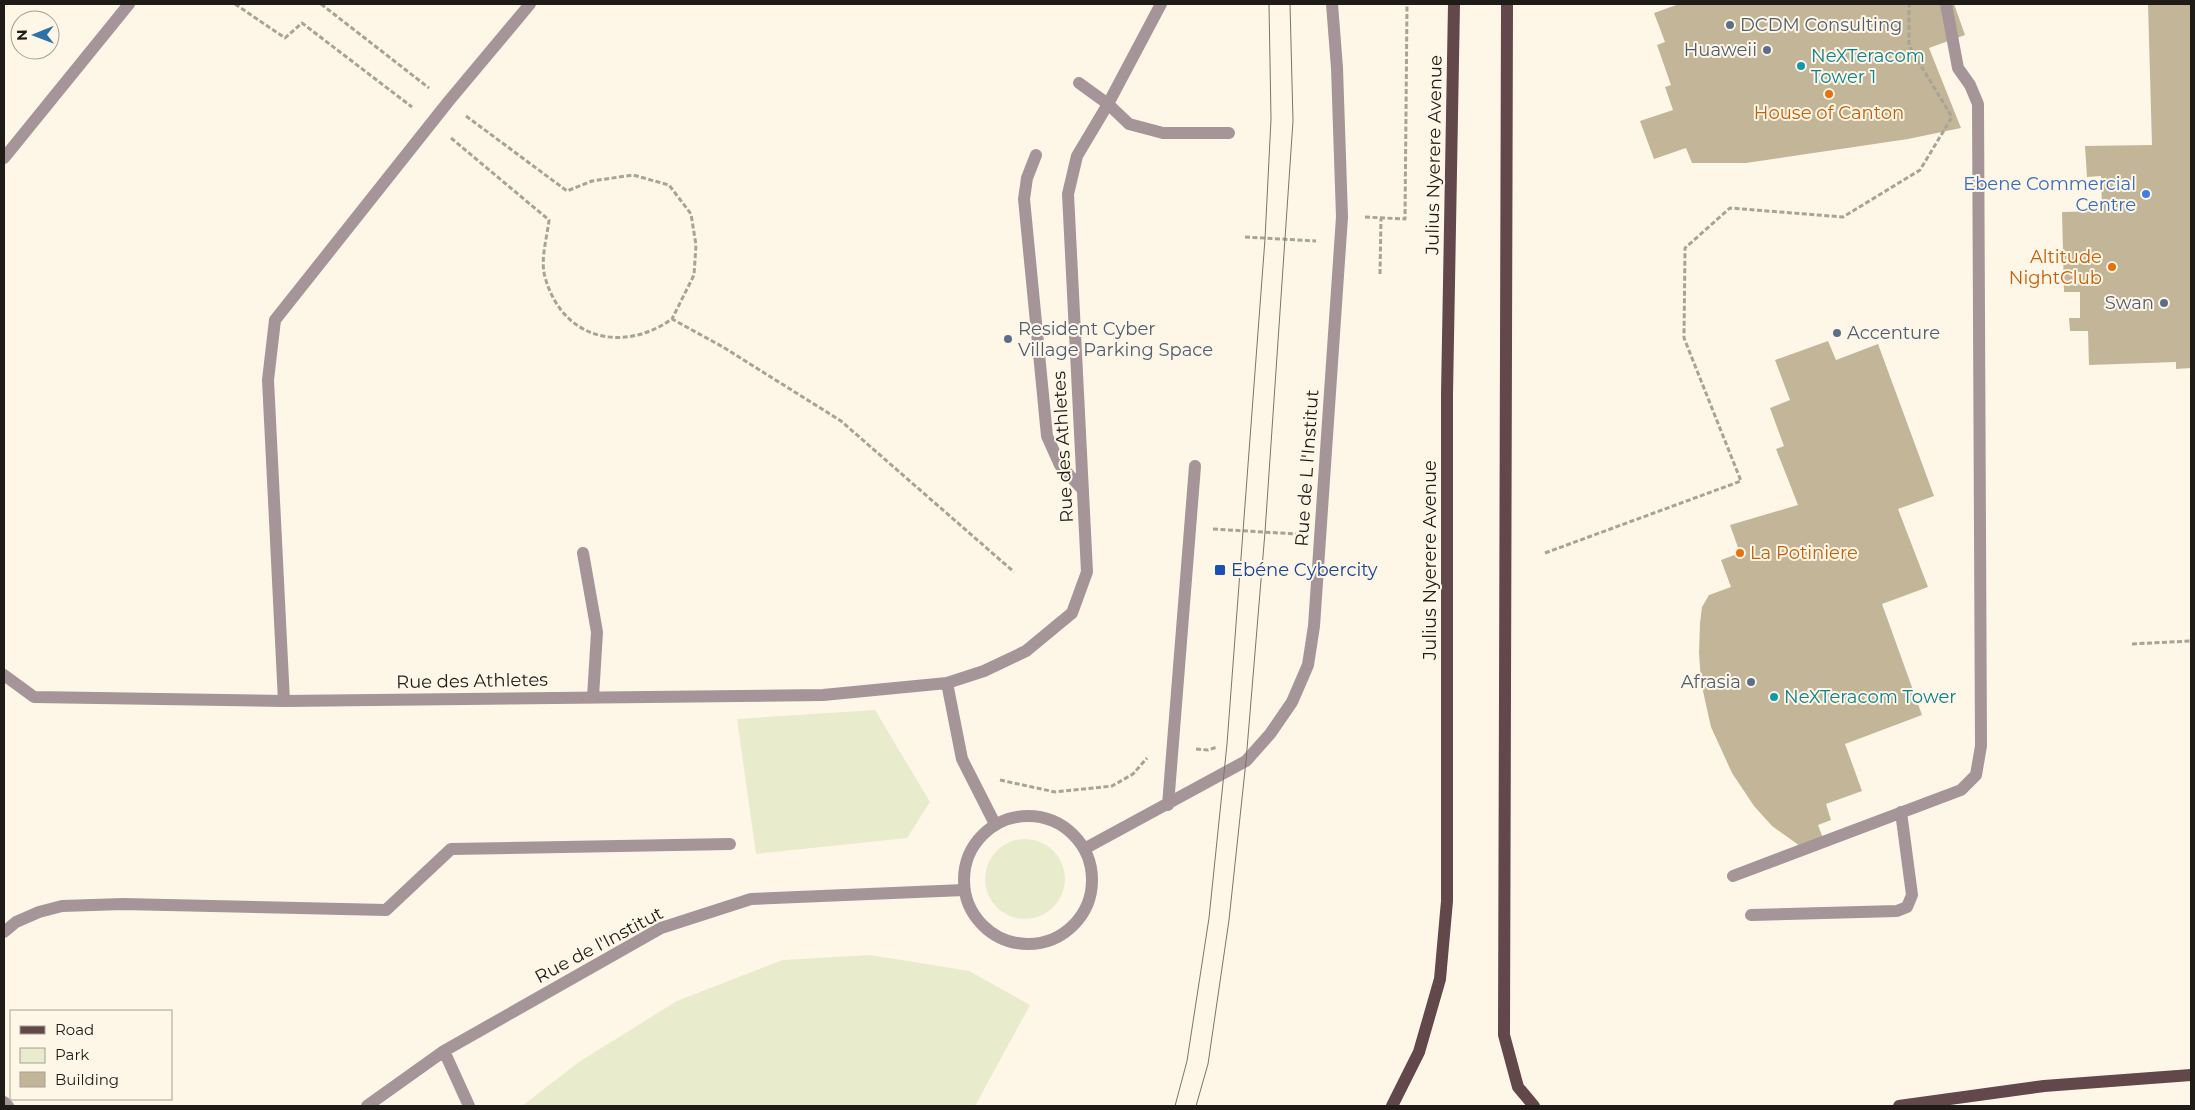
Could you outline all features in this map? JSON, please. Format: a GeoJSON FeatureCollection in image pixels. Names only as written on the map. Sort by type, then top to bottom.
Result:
{"type":"FeatureCollection","features":[{"type":"Feature","properties":{"kind":"main road","name":"Julius Nyerere Avenue"},"geometry":{"type":"LineString","coordinates":[[1392,1106],[1420,1052],[1440,979],[1447,901],[1447,394],[1454,4]]}},
{"type":"Feature","properties":{"kind":"main road"},"geometry":{"type":"LineString","coordinates":[[1507,4],[1504,1035],[1518,1087],[1534,1106]]}},
{"type":"Feature","properties":{"kind":"main road"},"geometry":{"type":"LineString","coordinates":[[1900,1106],[2044,1086],[2191,1074]]}},
{"type":"Feature","properties":{"kind":"street"},"geometry":{"type":"LineString","coordinates":[[4,158],[129,4]]}},
{"type":"Feature","properties":{"kind":"street"},"geometry":{"type":"LineString","coordinates":[[284,700],[268,380],[275,320],[448,102],[530,4]]}},
{"type":"Feature","properties":{"kind":"street","name":"Rue des Athletes"},"geometry":{"type":"LineString","coordinates":[[4,675],[34,698],[284,700],[823,695],[947,683],[984,671],[1026,650],[1072,613],[1087,572],[1068,194],[1077,156],[1108,104],[1161,4]]}},
{"type":"Feature","properties":{"kind":"street","name":"Rue de L l'Institut"},"geometry":{"type":"LineString","coordinates":[[1084,849],[1168,805],[1246,760],[1270,734],[1292,702],[1308,665],[1314,626],[1342,216],[1337,68],[1332,4]]}},
{"type":"Feature","properties":{"kind":"street"},"geometry":{"type":"LineString","coordinates":[[1733,876],[1961,790],[1976,775],[1981,746],[1978,104],[1970,85],[1958,68],[1946,4]]}},
{"type":"Feature","properties":{"kind":"street"},"geometry":{"type":"LineString","coordinates":[[1079,83],[1108,104],[1130,124],[1163,133],[1230,133]]}},
{"type":"Feature","properties":{"kind":"street"},"geometry":{"type":"LineString","coordinates":[[1036,155],[1027,178],[1024,199],[1047,436],[1060,464],[1082,490]]}},
{"type":"Feature","properties":{"kind":"street"},"geometry":{"type":"LineString","coordinates":[[1168,805],[1195,466]]}},
{"type":"Feature","properties":{"kind":"street"},"geometry":{"type":"LineString","coordinates":[[583,553],[597,632],[593,697]]}},
{"type":"Feature","properties":{"kind":"street"},"geometry":{"type":"LineString","coordinates":[[947,683],[962,759],[967,773],[995,824]]}},
{"type":"Feature","properties":{"kind":"street"},"geometry":{"type":"LineString","coordinates":[[1751,915],[1897,911],[1907,907],[1912,894],[1901,812]]}},
{"type":"Feature","properties":{"kind":"street"},"geometry":{"type":"LineString","coordinates":[[1014,816],[1042,817],[1055,821],[1072,832],[1084,849],[1091,868],[1092,887],[1086,906],[1076,922],[1063,936],[1043,942],[1022,944],[1002,939],[984,927],[971,910],[964,890],[964,871],[969,853],[979,837],[995,824],[1014,816]]}},
{"type":"Feature","properties":{"kind":"street"},"geometry":{"type":"LineString","coordinates":[[4,932],[16,922],[39,912],[62,906],[123,904],[386,910],[451,849],[730,844]]}},
{"type":"Feature","properties":{"kind":"street","name":"Rue de l'Institut"},"geometry":{"type":"LineString","coordinates":[[367,1106],[444,1052],[661,928],[751,899],[964,890]]}},
{"type":"Feature","properties":{"kind":"street"},"geometry":{"type":"LineString","coordinates":[[444,1052],[469,1106]]}},
{"type":"Feature","properties":{"kind":"street"},"geometry":{"type":"LineString","coordinates":[[4,1102],[8,1106]]}},
{"type":"Feature","properties":{"kind":"path"},"geometry":{"type":"LineString","coordinates":[[235,4],[285,38],[302,23],[432,122],[549,220],[544,257],[545,276],[558,306],[575,326],[608,338],[634,336],[658,329],[672,319],[694,275],[696,245],[691,214],[669,185],[633,176],[592,182],[567,191],[322,4]]}},
{"type":"Feature","properties":{"kind":"path"},"geometry":{"type":"LineString","coordinates":[[1360,217],[1406,219],[1407,4]]}},
{"type":"Feature","properties":{"kind":"path"},"geometry":{"type":"LineString","coordinates":[[1545,553],[1741,481],[1684,338],[1685,248],[1730,208],[1843,217],[1920,170],[1952,117],[1909,46],[1910,4]]}},
{"type":"Feature","properties":{"kind":"path"},"geometry":{"type":"LineString","coordinates":[[1380,274],[1381,218]]}},
{"type":"Feature","properties":{"kind":"path"},"geometry":{"type":"LineString","coordinates":[[1316,232],[1316,251]]}},
{"type":"Feature","properties":{"kind":"path"},"geometry":{"type":"LineString","coordinates":[[1245,237],[1316,241]]}},
{"type":"Feature","properties":{"kind":"path"},"geometry":{"type":"LineString","coordinates":[[672,319],[723,347],[841,421],[1014,572]]}},
{"type":"Feature","properties":{"kind":"path"},"geometry":{"type":"LineString","coordinates":[[1296,544],[1298,524]]}},
{"type":"Feature","properties":{"kind":"path"},"geometry":{"type":"LineString","coordinates":[[1208,529],[1297,534]]}},
{"type":"Feature","properties":{"kind":"path"},"geometry":{"type":"LineString","coordinates":[[2132,644],[2191,641]]}},
{"type":"Feature","properties":{"kind":"path"},"geometry":{"type":"LineString","coordinates":[[967,773],[1055,792],[1112,786],[1133,774],[1159,745],[1208,750],[1221,746]]}},
{"type":"Feature","properties":{"kind":"green space"},"geometry":{"type":"Polygon","coordinates":[[[875,710],[930,802],[907,838],[756,854],[737,719],[875,710]]]}},
{"type":"Feature","properties":{"kind":"green space"},"geometry":{"type":"Polygon","coordinates":[[[1025,839],[1040,842],[1053,851],[1062,864],[1065,879],[1062,894],[1053,907],[1040,916],[1025,919],[1010,916],[997,907],[988,894],[985,879],[988,864],[997,851],[1010,842],[1025,839]]]}},
{"type":"Feature","properties":{"kind":"green space"},"geometry":{"type":"Polygon","coordinates":[[[870,955],[969,971],[1030,1005],[975,1106],[522,1106],[579,1062],[677,1001],[783,960],[870,955]]]}},
{"type":"Feature","properties":{"kind":"building","name":"NeXTeracom Tower 1"},"geometry":{"type":"Polygon","coordinates":[[[1679,4],[1954,4],[1965,35],[1929,48],[1961,128],[1908,139],[1746,163],[1692,163],[1686,148],[1654,159],[1640,121],[1673,110],[1665,87],[1671,85],[1657,45],[1665,42],[1654,13],[1679,4]]]}},
{"type":"Feature","properties":{"kind":"building","name":"Ebene Commercial Centre"},"geometry":{"type":"Polygon","coordinates":[[[2148,4],[2191,4],[2191,368],[2176,369],[2176,362],[2089,365],[2088,331],[2070,331],[2069,318],[2080,318],[2080,292],[2064,292],[2062,212],[2102,211],[2101,176],[2087,177],[2085,146],[2152,145],[2148,4]]]}},
{"type":"Feature","properties":{"kind":"building"},"geometry":{"type":"Polygon","coordinates":[[[1828,341],[1836,360],[1878,344],[1934,496],[1898,509],[1928,587],[1882,604],[1922,715],[1845,744],[1862,791],[1826,804],[1831,820],[1818,825],[1823,838],[1800,846],[1772,826],[1754,806],[1732,773],[1711,727],[1701,682],[1699,653],[1700,623],[1702,607],[1709,595],[1731,587],[1721,560],[1740,553],[1730,525],[1798,505],[1776,449],[1784,446],[1770,408],[1790,400],[1775,360],[1828,341]]]}},
{"type":"Feature","properties":{"kind":"tram line"},"geometry":{"type":"LineString","coordinates":[[1175,1106],[1187,1061],[1209,918],[1227,744],[1265,239],[1271,119],[1269,4]]}},
{"type":"Feature","properties":{"kind":"tram line"},"geometry":{"type":"LineString","coordinates":[[1196,1106],[1208,1064],[1229,920],[1246,761],[1265,532],[1293,121],[1290,4]]}},
{"type":"Feature","properties":{"kind":"place","name":"DCDM Consulting"},"geometry":{"type":"Point","coordinates":[1730,25]}},
{"type":"Feature","properties":{"kind":"place","name":"Huaweii"},"geometry":{"type":"Point","coordinates":[1767,50]}},
{"type":"Feature","properties":{"kind":"place","name":"NeXTeracom Tower 1"},"geometry":{"type":"Point","coordinates":[1801,66]}},
{"type":"Feature","properties":{"kind":"place","name":"House of Canton"},"geometry":{"type":"Point","coordinates":[1829,94]}},
{"type":"Feature","properties":{"kind":"place","name":"Ebene Commercial Centre"},"geometry":{"type":"Point","coordinates":[2146,194]}},
{"type":"Feature","properties":{"kind":"place","name":"Altitude NightClub"},"geometry":{"type":"Point","coordinates":[2112,267]}},
{"type":"Feature","properties":{"kind":"place","name":"Swan"},"geometry":{"type":"Point","coordinates":[2164,303]}},
{"type":"Feature","properties":{"kind":"place","name":"Accenture"},"geometry":{"type":"Point","coordinates":[1837,333]}},
{"type":"Feature","properties":{"kind":"place","name":"Resident Cyber Village Parking Space"},"geometry":{"type":"Point","coordinates":[1008,339]}},
{"type":"Feature","properties":{"kind":"place","name":"La Potiniere"},"geometry":{"type":"Point","coordinates":[1740,553]}},
{"type":"Feature","properties":{"kind":"place","name":"Ebéne Cybercity"},"geometry":{"type":"Point","coordinates":[1220,570]}},
{"type":"Feature","properties":{"kind":"place","name":"Afrasia"},"geometry":{"type":"Point","coordinates":[1751,682]}},
{"type":"Feature","properties":{"kind":"place","name":"NeXTeracom Tower"},"geometry":{"type":"Point","coordinates":[1774,697]}}]}
